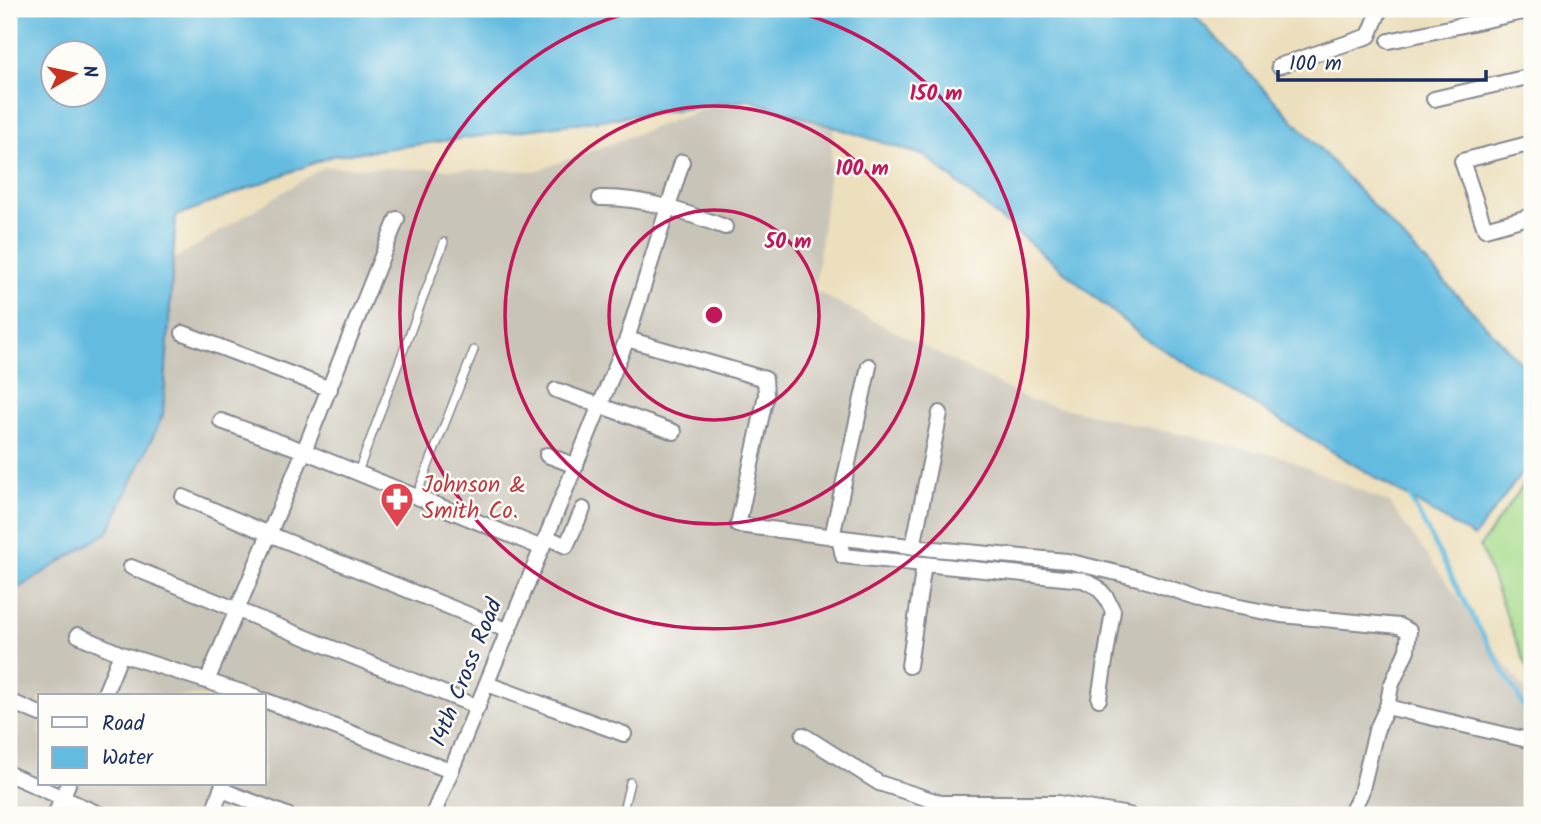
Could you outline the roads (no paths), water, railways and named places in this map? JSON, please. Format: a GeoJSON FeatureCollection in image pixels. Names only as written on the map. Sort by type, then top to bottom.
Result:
{"type":"FeatureCollection","features":[{"type":"Feature","properties":{"kind":"street"},"geometry":{"type":"LineString","coordinates":[[1279,66],[1369,36],[1380,9]]}},
{"type":"Feature","properties":{"kind":"street"},"geometry":{"type":"LineString","coordinates":[[1389,41],[1532,10]]}},
{"type":"Feature","properties":{"kind":"street"},"geometry":{"type":"LineString","coordinates":[[1434,99],[1532,76]]}},
{"type":"Feature","properties":{"kind":"street"},"geometry":{"type":"LineString","coordinates":[[1532,143],[1462,161],[1485,229],[1532,216]]}},
{"type":"Feature","properties":{"kind":"street","name":"14th Cross Road"},"geometry":{"type":"LineString","coordinates":[[433,815],[627,339],[681,162]]}},
{"type":"Feature","properties":{"kind":"street"},"geometry":{"type":"LineString","coordinates":[[600,198],[637,200],[668,206],[725,227]]}},
{"type":"Feature","properties":{"kind":"street"},"geometry":{"type":"LineString","coordinates":[[207,681],[330,389],[397,219]]}},
{"type":"Feature","properties":{"kind":"street"},"geometry":{"type":"LineString","coordinates":[[183,333],[330,389]]}},
{"type":"Feature","properties":{"kind":"street"},"geometry":{"type":"LineString","coordinates":[[627,339],[765,379],[766,395],[738,525],[913,547],[1067,561],[1138,578],[1208,601],[1281,615],[1399,626],[1409,631],[1407,650],[1391,686],[1387,707],[1376,731],[1361,793],[1350,815]]}},
{"type":"Feature","properties":{"kind":"street"},"geometry":{"type":"LineString","coordinates":[[870,366],[836,538],[843,556],[1083,580],[1097,587],[1113,611],[1099,699]]}},
{"type":"Feature","properties":{"kind":"street"},"geometry":{"type":"LineString","coordinates":[[556,390],[674,432]]}},
{"type":"Feature","properties":{"kind":"street"},"geometry":{"type":"LineString","coordinates":[[913,547],[940,413]]}},
{"type":"Feature","properties":{"kind":"street"},"geometry":{"type":"LineString","coordinates":[[221,422],[416,497],[545,542],[566,546],[583,509]]}},
{"type":"Feature","properties":{"kind":"street"},"geometry":{"type":"LineString","coordinates":[[547,455],[576,466]]}},
{"type":"Feature","properties":{"kind":"street"},"geometry":{"type":"LineString","coordinates":[[183,497],[509,631]]}},
{"type":"Feature","properties":{"kind":"street"},"geometry":{"type":"LineString","coordinates":[[909,666],[924,564]]}},
{"type":"Feature","properties":{"kind":"street"},"geometry":{"type":"LineString","coordinates":[[131,567],[478,707]]}},
{"type":"Feature","properties":{"kind":"street"},"geometry":{"type":"LineString","coordinates":[[78,635],[121,654],[248,694]]}},
{"type":"Feature","properties":{"kind":"street"},"geometry":{"type":"LineString","coordinates":[[105,694],[121,654]]}},
{"type":"Feature","properties":{"kind":"street"},"geometry":{"type":"LineString","coordinates":[[487,684],[624,734]]}},
{"type":"Feature","properties":{"kind":"street"},"geometry":{"type":"LineString","coordinates":[[9,701],[38,713]]}},
{"type":"Feature","properties":{"kind":"street"},"geometry":{"type":"LineString","coordinates":[[266,701],[451,771]]}},
{"type":"Feature","properties":{"kind":"street"},"geometry":{"type":"LineString","coordinates":[[1387,707],[1532,741]]}},
{"type":"Feature","properties":{"kind":"street"},"geometry":{"type":"LineString","coordinates":[[803,735],[879,783],[941,803],[1129,815]]}},
{"type":"Feature","properties":{"kind":"street"},"geometry":{"type":"LineString","coordinates":[[9,774],[38,783]]}},
{"type":"Feature","properties":{"kind":"street"},"geometry":{"type":"LineString","coordinates":[[212,815],[223,787],[287,815]]}},
{"type":"Feature","properties":{"kind":"street"},"geometry":{"type":"LineString","coordinates":[[55,815],[65,791],[101,815]]}},
{"type":"Feature","properties":{"kind":"lane"},"geometry":{"type":"LineString","coordinates":[[357,473],[444,242]]}},
{"type":"Feature","properties":{"kind":"lane"},"geometry":{"type":"LineString","coordinates":[[416,497],[474,350]]}},
{"type":"Feature","properties":{"kind":"lane"},"geometry":{"type":"LineString","coordinates":[[622,815],[631,782]]}},
{"type":"Feature","properties":{"kind":"water"},"geometry":{"type":"Polygon","coordinates":[[[9,9],[1189,9],[1532,375],[1532,460],[1474,537],[1144,338],[925,156],[749,100],[332,156],[176,216],[163,415],[108,532],[9,594],[9,9]]]}},
{"type":"Feature","properties":{"kind":"waterway"},"geometry":{"type":"LineString","coordinates":[[1410,497],[1470,612],[1532,721]]}},
{"type":"Feature","properties":{"kind":"place","name":"Johnson & Smith Co."},"geometry":{"type":"Point","coordinates":[397,529]}}]}
